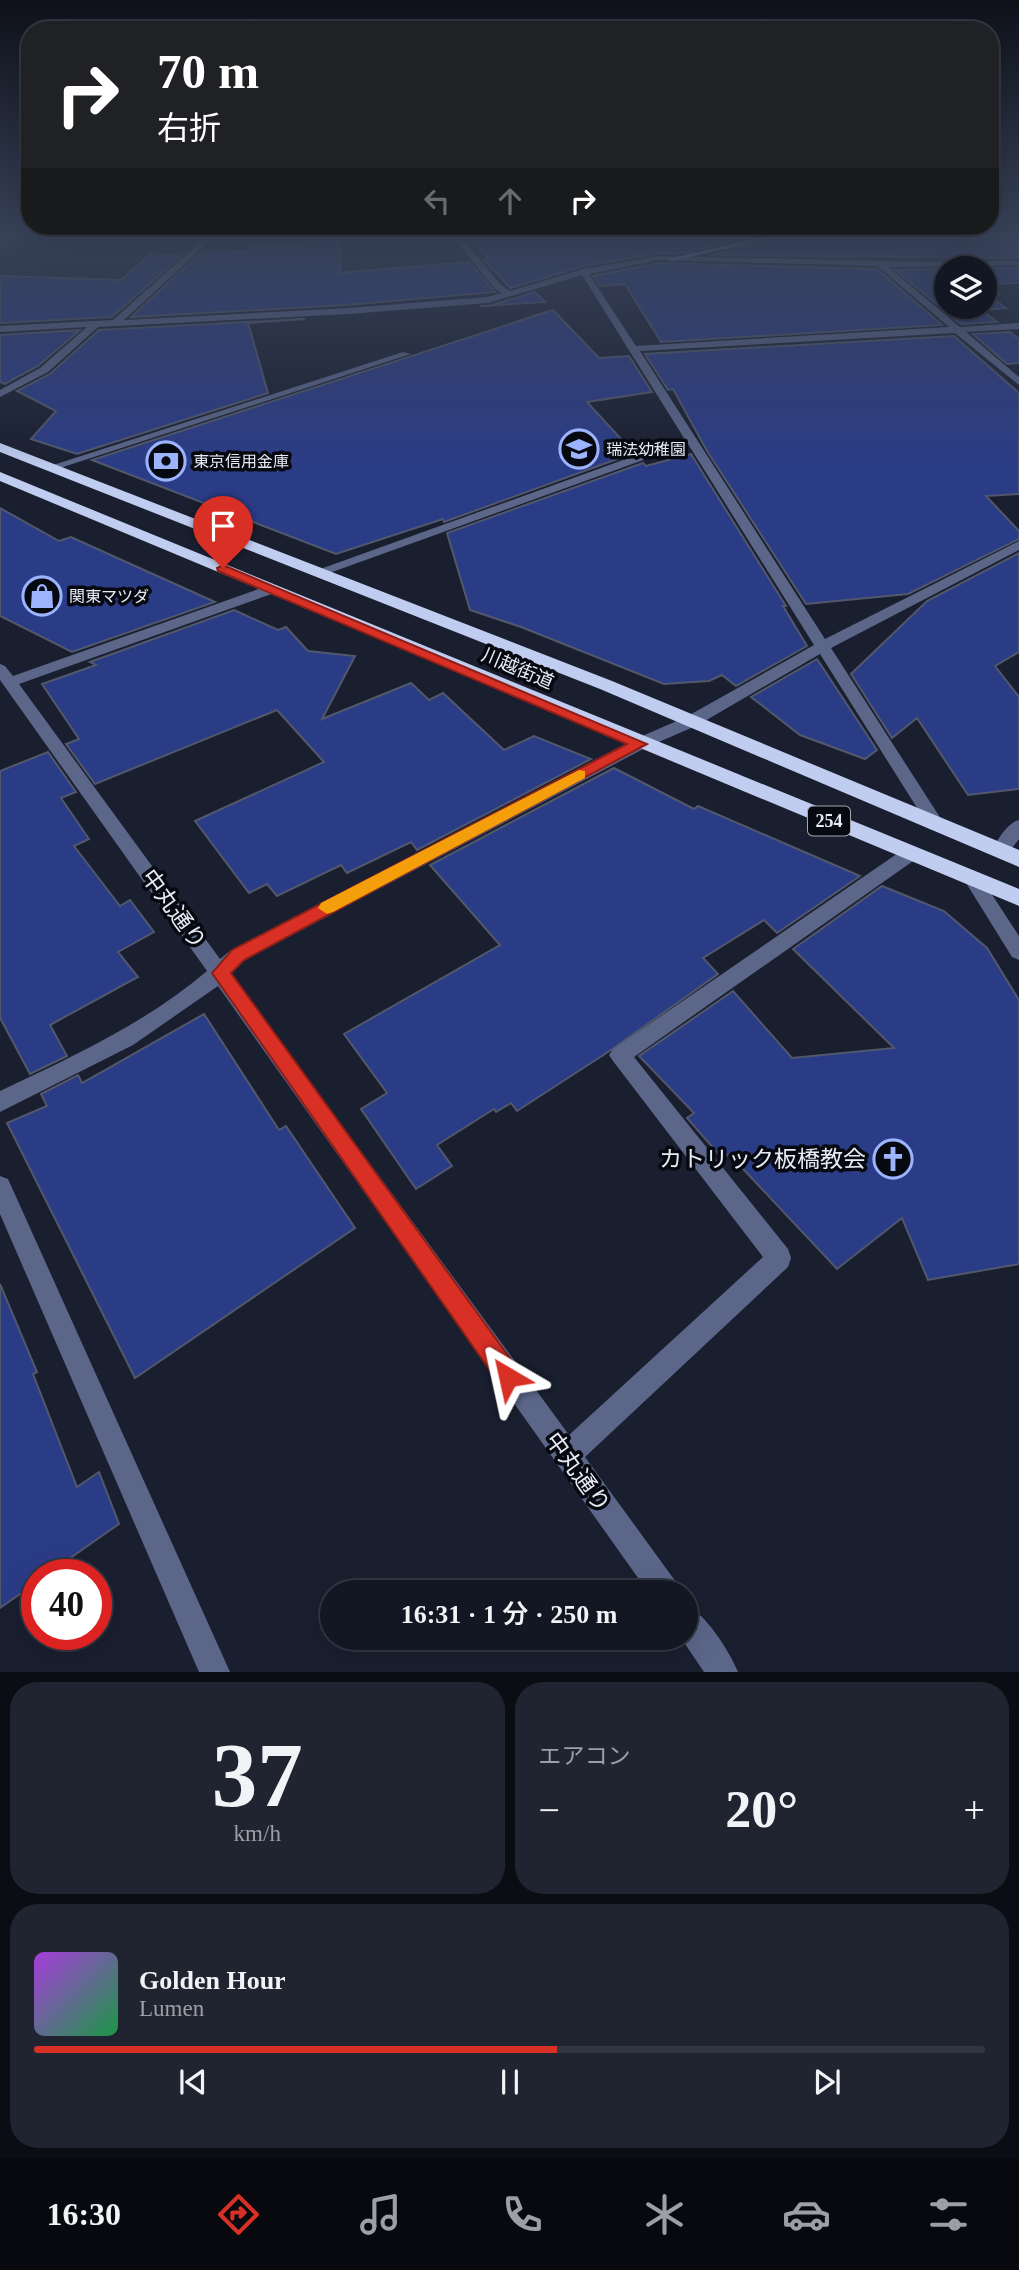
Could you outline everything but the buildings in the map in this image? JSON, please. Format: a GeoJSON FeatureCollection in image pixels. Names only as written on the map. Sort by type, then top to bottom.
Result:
{"type":"FeatureCollection","features":[{"type":"Feature","properties":{"kind":"highway","name":"川越街道"},"geometry":{"type":"LineString","coordinates":[[0,447],[692,720],[1010,855]]}},
{"type":"Feature","properties":{"kind":"highway","name":"川越街道"},"geometry":{"type":"LineString","coordinates":[[0,476],[639,744],[1019,898]]}},
{"type":"Feature","properties":{"kind":"street"},"geometry":{"type":"LineString","coordinates":[[114,324],[125,314]]}},
{"type":"Feature","properties":{"kind":"street"},"geometry":{"type":"LineString","coordinates":[[0,329],[294,314]]}},
{"type":"Feature","properties":{"kind":"street"},"geometry":{"type":"LineString","coordinates":[[610,314],[937,826]]}},
{"type":"Feature","properties":{"kind":"street"},"geometry":{"type":"LineString","coordinates":[[938,314],[1019,382]]}},
{"type":"Feature","properties":{"kind":"street"},"geometry":{"type":"LineString","coordinates":[[0,394],[44,370],[95,325]]}},
{"type":"Feature","properties":{"kind":"street"},"geometry":{"type":"LineString","coordinates":[[632,349],[1019,326]]}},
{"type":"Feature","properties":{"kind":"street"},"geometry":{"type":"LineString","coordinates":[[53,467],[406,354]]}},
{"type":"Feature","properties":{"kind":"street"},"geometry":{"type":"LineString","coordinates":[[318,572],[689,440]]}},
{"type":"Feature","properties":{"kind":"street"},"geometry":{"type":"LineString","coordinates":[[0,1102],[85,1061],[191,998],[238,955],[639,744],[692,720],[823,646],[1019,545]]}},
{"type":"Feature","properties":{"kind":"street"},"geometry":{"type":"LineString","coordinates":[[5,676],[272,589]]}},
{"type":"Feature","properties":{"kind":"street","name":"中丸通り"},"geometry":{"type":"LineString","coordinates":[[5,676],[657,1580]]}},
{"type":"Feature","properties":{"kind":"street"},"geometry":{"type":"LineString","coordinates":[[1010,855],[1019,826]]}},
{"type":"Feature","properties":{"kind":"street"},"geometry":{"type":"LineString","coordinates":[[566,1456],[779,1258],[620,1055],[910,854]]}},
{"type":"Feature","properties":{"kind":"street"},"geometry":{"type":"LineString","coordinates":[[972,878],[1019,952]]}},
{"type":"Feature","properties":{"kind":"street"},"geometry":{"type":"LineString","coordinates":[[0,1187],[215,1671]]}},
{"type":"Feature","properties":{"kind":"street"},"geometry":{"type":"LineString","coordinates":[[698,1637],[723,1671]]}},
{"type":"Feature","properties":{"kind":"slow traffic"},"geometry":{"type":"LineString","coordinates":[[327,908],[579,775]]}},
{"type":"Feature","properties":{"kind":"place","name":"瑞法幼稚園"},"geometry":{"type":"Point","coordinates":[579,449]}},
{"type":"Feature","properties":{"kind":"place","name":"東京信用金庫"},"geometry":{"type":"Point","coordinates":[166,461]}},
{"type":"Feature","properties":{"kind":"place","name":"関東マツダ"},"geometry":{"type":"Point","coordinates":[42,596]}},
{"type":"Feature","properties":{"kind":"place","name":"カトリック板橋教会"},"geometry":{"type":"Point","coordinates":[893,1159]}},
{"type":"Feature","properties":{"kind":"route"},"geometry":{"type":"LineString","coordinates":[[223,568],[639,744],[238,955],[221,973],[508,1377]]}}]}
